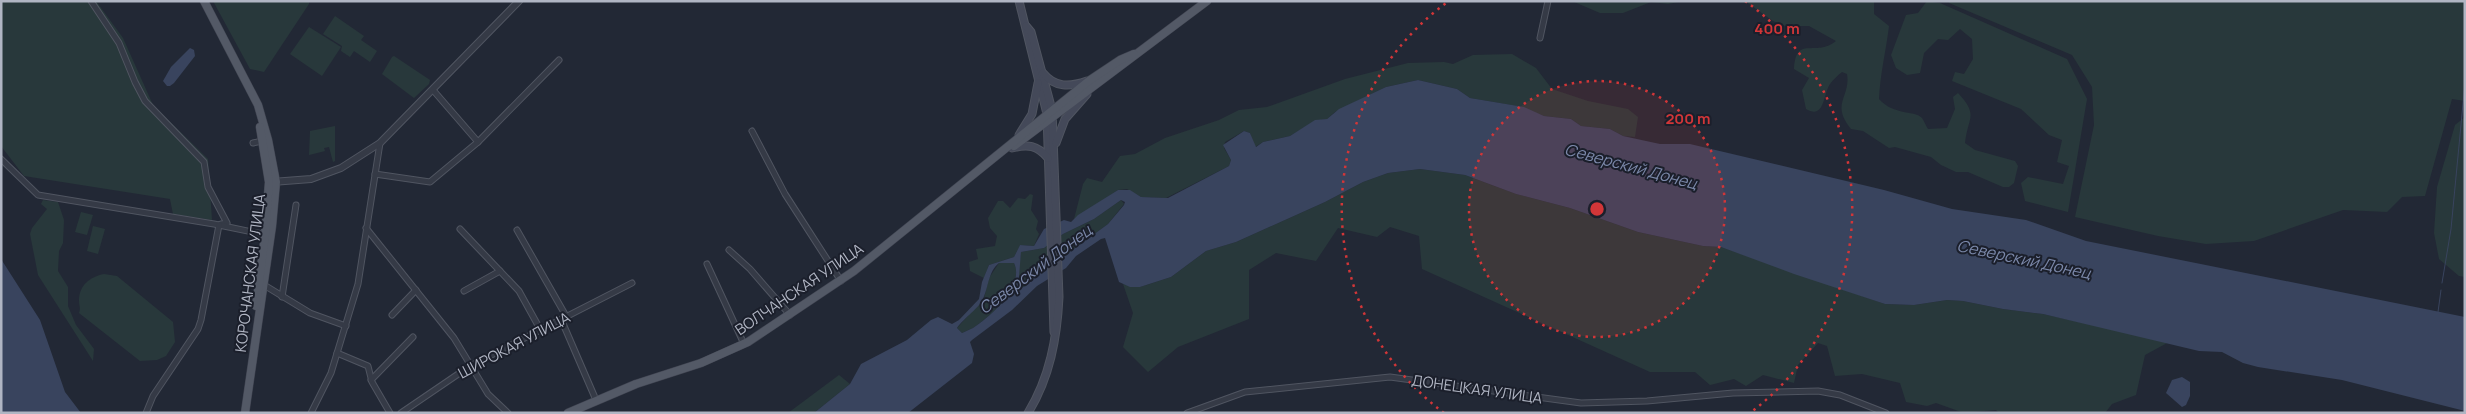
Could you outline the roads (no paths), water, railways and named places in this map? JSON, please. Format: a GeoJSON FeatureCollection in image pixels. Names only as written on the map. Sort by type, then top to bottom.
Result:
{"type":"FeatureCollection","features":[{"type":"Feature","properties":{"kind":"main road","name":"КОРОЧАНСКАЯ УЛИЦА"},"geometry":{"type":"LineString","coordinates":[[200,1],[248,94],[272,182]]}},
{"type":"Feature","properties":{"kind":"main road","name":"КОРОЧАНСКАЯ УЛИЦА"},"geometry":{"type":"LineString","coordinates":[[204,1],[258,105],[268,140],[272,182],[264,285],[245,413]]}},
{"type":"Feature","properties":{"kind":"main road"},"geometry":{"type":"LineString","coordinates":[[1019,1],[1038,80],[1049,116]]}},
{"type":"Feature","properties":{"kind":"main road","name":"ВОЛЧАНСКАЯ УЛИЦА"},"geometry":{"type":"LineString","coordinates":[[568,413],[596,400],[701,363],[744,344],[841,280],[1020,135],[1092,88],[1123,65],[1134,54],[1207,1]]}},
{"type":"Feature","properties":{"kind":"main road"},"geometry":{"type":"LineString","coordinates":[[1026,26],[1030,32],[1042,71],[1049,116],[1056,297],[1052,320],[1055,340],[1052,361],[1043,385],[1028,413]]}},
{"type":"Feature","properties":{"kind":"main road","name":"ВОЛЧАНСКАЯ УЛИЦА"},"geometry":{"type":"LineString","coordinates":[[993,158],[1011,148],[1090,80],[1120,60],[1134,54]]}},
{"type":"Feature","properties":{"kind":"main road"},"geometry":{"type":"LineString","coordinates":[[1042,71],[1051,81],[1059,85],[1076,85],[1090,80]]}},
{"type":"Feature","properties":{"kind":"main road"},"geometry":{"type":"LineString","coordinates":[[1020,135],[1032,114],[1038,80]]}},
{"type":"Feature","properties":{"kind":"main road"},"geometry":{"type":"LineString","coordinates":[[1051,159],[1057,135],[1065,119],[1092,88]]}},
{"type":"Feature","properties":{"kind":"main road"},"geometry":{"type":"LineString","coordinates":[[1011,148],[1022,145],[1035,146],[1051,159]]}},
{"type":"Feature","properties":{"kind":"main road","name":"КОРОЧАНСКАЯ УЛИЦА"},"geometry":{"type":"LineString","coordinates":[[240,413],[268,235]]}},
{"type":"Feature","properties":{"kind":"street"},"geometry":{"type":"LineString","coordinates":[[91,1],[119,44],[145,100],[204,162],[208,187],[227,223],[216,225]]}},
{"type":"Feature","properties":{"kind":"street"},"geometry":{"type":"LineString","coordinates":[[272,182],[311,179],[341,168],[380,143],[519,1]]}},
{"type":"Feature","properties":{"kind":"street"},"geometry":{"type":"LineString","coordinates":[[1540,38],[1548,1]]}},
{"type":"Feature","properties":{"kind":"street"},"geometry":{"type":"LineString","coordinates":[[374,174],[430,182],[478,142],[559,60]]}},
{"type":"Feature","properties":{"kind":"street"},"geometry":{"type":"LineString","coordinates":[[433,90],[478,142]]}},
{"type":"Feature","properties":{"kind":"street"},"geometry":{"type":"LineString","coordinates":[[752,131],[785,194],[841,280]]}},
{"type":"Feature","properties":{"kind":"street"},"geometry":{"type":"LineString","coordinates":[[253,143],[262,141]]}},
{"type":"Feature","properties":{"kind":"street"},"geometry":{"type":"LineString","coordinates":[[311,413],[331,373],[358,284],[380,143]]}},
{"type":"Feature","properties":{"kind":"street"},"geometry":{"type":"LineString","coordinates":[[1,159],[38,195],[268,235]]}},
{"type":"Feature","properties":{"kind":"street"},"geometry":{"type":"LineString","coordinates":[[282,297],[296,205]]}},
{"type":"Feature","properties":{"kind":"street"},"geometry":{"type":"LineString","coordinates":[[146,413],[152,396],[201,320],[216,225]]}},
{"type":"Feature","properties":{"kind":"street"},"geometry":{"type":"LineString","coordinates":[[366,228],[454,338],[488,394],[508,413]]}},
{"type":"Feature","properties":{"kind":"street"},"geometry":{"type":"LineString","coordinates":[[460,229],[519,291],[540,329]]}},
{"type":"Feature","properties":{"kind":"street"},"geometry":{"type":"LineString","coordinates":[[517,230],[563,318],[596,400]]}},
{"type":"Feature","properties":{"kind":"street"},"geometry":{"type":"LineString","coordinates":[[729,250],[750,269],[790,314]]}},
{"type":"Feature","properties":{"kind":"street"},"geometry":{"type":"LineString","coordinates":[[707,264],[744,344]]}},
{"type":"Feature","properties":{"kind":"street"},"geometry":{"type":"LineString","coordinates":[[464,291],[500,271]]}},
{"type":"Feature","properties":{"kind":"street","name":"ШИРОКАЯ УЛИЦА"},"geometry":{"type":"LineString","coordinates":[[401,413],[470,366],[632,283]]}},
{"type":"Feature","properties":{"kind":"street"},"geometry":{"type":"LineString","coordinates":[[264,285],[310,312],[346,326]]}},
{"type":"Feature","properties":{"kind":"street"},"geometry":{"type":"LineString","coordinates":[[392,315],[416,290]]}},
{"type":"Feature","properties":{"kind":"street"},"geometry":{"type":"LineString","coordinates":[[371,380],[413,336]]}},
{"type":"Feature","properties":{"kind":"street"},"geometry":{"type":"LineString","coordinates":[[337,353],[368,366],[371,380],[390,413]]}},
{"type":"Feature","properties":{"kind":"street","name":"ДОНЕЦКАЯ УЛИЦА"},"geometry":{"type":"LineString","coordinates":[[1187,413],[1245,392],[1390,377],[1581,403],[1646,401],[1733,393],[1818,391],[1840,395],[1886,413]]}},
{"type":"Feature","properties":{"kind":"water"},"geometry":{"type":"Polygon","coordinates":[[[190,48],[194,50],[195,56],[174,83],[167,86],[163,81],[171,67],[190,48]]]}},
{"type":"Feature","properties":{"kind":"water","name":"Северский Донец"},"geometry":{"type":"Polygon","coordinates":[[[1418,80],[1457,89],[1470,98],[1524,107],[1544,116],[1571,119],[1581,126],[1610,129],[1623,136],[1660,144],[1690,144],[1884,190],[1952,209],[2026,220],[2086,241],[2465,317],[2465,411],[2342,380],[2258,367],[2243,363],[2222,352],[2199,351],[2043,314],[1963,301],[1947,300],[1914,305],[1885,304],[1794,274],[1721,247],[1703,246],[1638,232],[1570,208],[1516,194],[1465,175],[1420,169],[1388,173],[1363,182],[1325,202],[1236,242],[1206,251],[1171,277],[1140,287],[1130,287],[1119,282],[1105,238],[1101,239],[1076,256],[1066,268],[1037,286],[1012,310],[972,340],[970,342],[974,354],[972,363],[908,413],[814,413],[850,384],[861,364],[907,340],[931,320],[938,317],[952,324],[959,320],[979,299],[982,282],[989,265],[1014,257],[1020,245],[1034,246],[1044,229],[1064,220],[1071,222],[1078,215],[1118,190],[1130,190],[1141,197],[1168,198],[1229,166],[1231,160],[1223,145],[1244,131],[1250,133],[1256,147],[1263,142],[1290,136],[1315,120],[1327,119],[1339,109],[1386,87],[1418,80]],[[1121,200],[1094,219],[1063,234],[1044,248],[1021,252],[1018,289],[1026,286],[1030,278],[1062,252],[1071,251],[1108,224],[1124,205],[1125,202],[1121,200]],[[999,263],[991,275],[981,302],[957,328],[962,333],[973,328],[996,309],[1010,291],[1015,281],[1014,263],[999,263]]]}},
{"type":"Feature","properties":{"kind":"water"},"geometry":{"type":"Polygon","coordinates":[[[1,259],[40,320],[65,392],[81,413],[1,413],[1,259]]]}},
{"type":"Feature","properties":{"kind":"water"},"geometry":{"type":"Polygon","coordinates":[[[2182,377],[2190,382],[2190,396],[2186,405],[2182,407],[2166,393],[2172,380],[2182,377]]]}},
{"type":"Feature","properties":{"kind":"waterway"},"geometry":{"type":"LineString","coordinates":[[2442,283],[2451,229],[2465,83]]}},
{"type":"Feature","properties":{"kind":"waterway"},"geometry":{"type":"LineString","coordinates":[[2438,312],[2441,290]]}}]}
